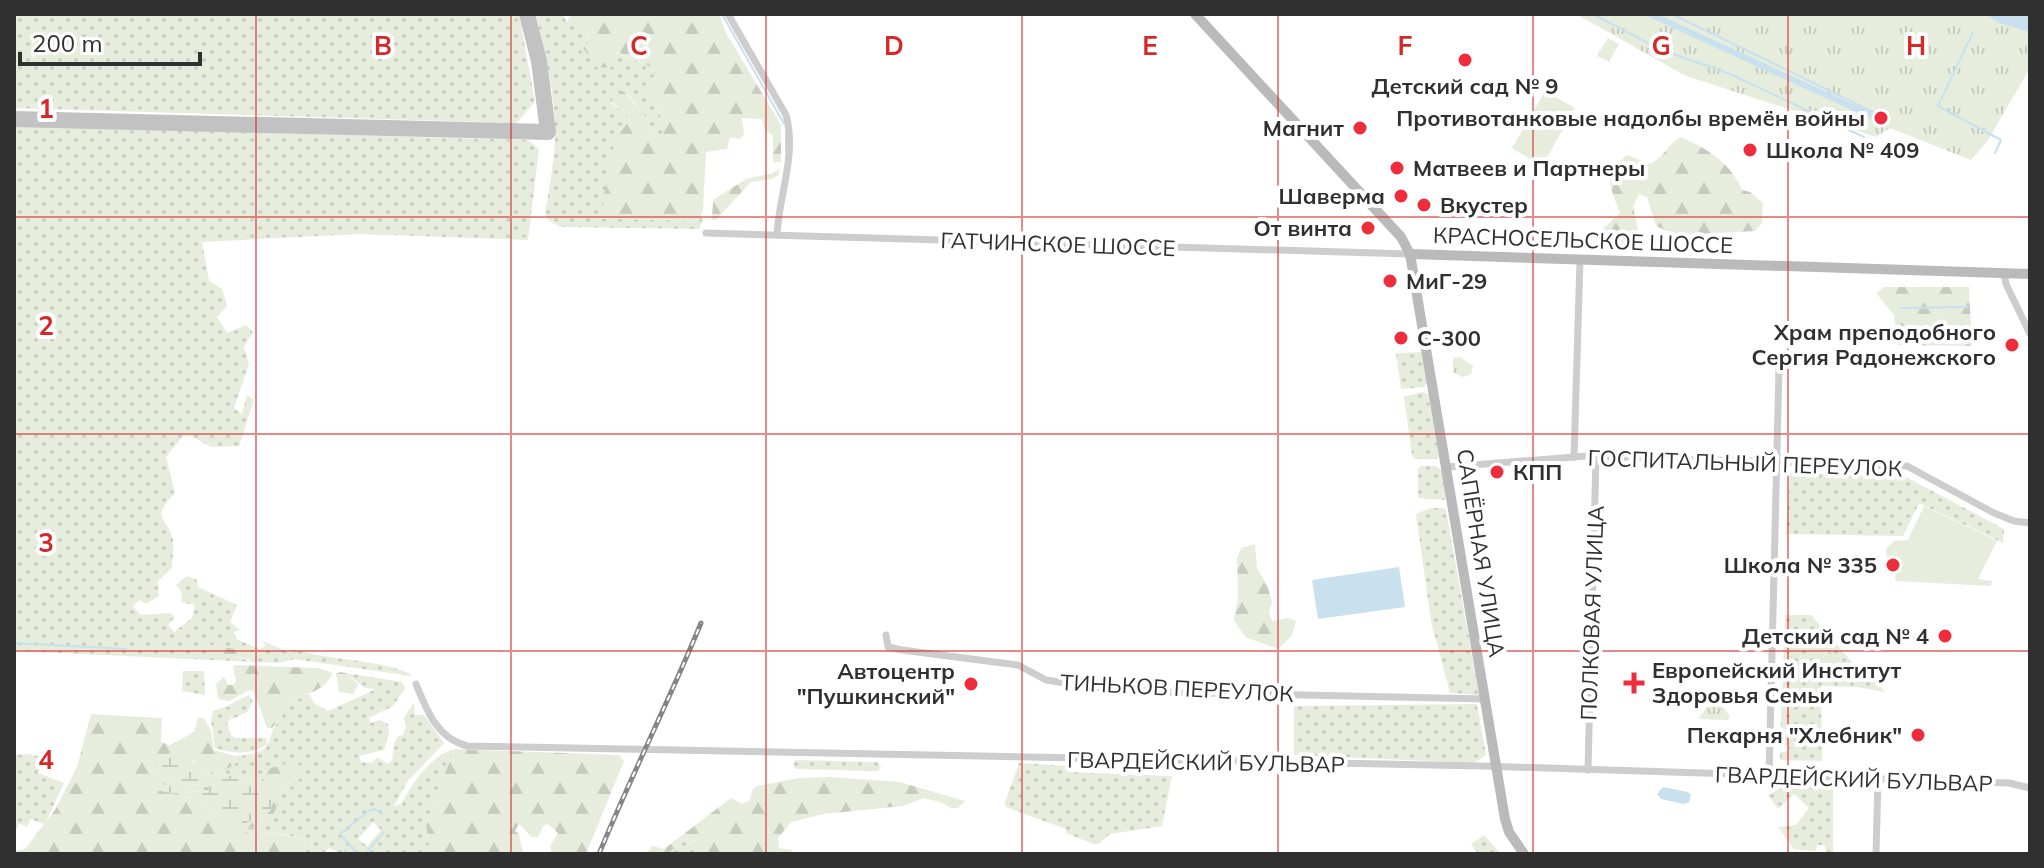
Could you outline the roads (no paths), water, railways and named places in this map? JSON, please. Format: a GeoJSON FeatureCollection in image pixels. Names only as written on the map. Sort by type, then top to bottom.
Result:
{"type":"FeatureCollection","features":[{"type":"Feature","properties":{"kind":"main road","name":"КРАСНОСЕЛЬСКОЕ ШОССЕ"},"geometry":{"type":"LineString","coordinates":[[1195,14],[1401,237],[1410,254],[2030,274]]}},
{"type":"Feature","properties":{"kind":"main road","name":"САПЁРНАЯ УЛИЦА"},"geometry":{"type":"LineString","coordinates":[[1410,254],[1505,819],[1509,832],[1524,854]]}},
{"type":"Feature","properties":{"kind":"street"},"geometry":{"type":"LineString","coordinates":[[728,14],[786,115],[789,128],[791,145],[777,235]]}},
{"type":"Feature","properties":{"kind":"street","name":"ГАТЧИНСКОЕ ШОССЕ"},"geometry":{"type":"LineString","coordinates":[[706,233],[1410,254]]}},
{"type":"Feature","properties":{"kind":"street"},"geometry":{"type":"LineString","coordinates":[[1574,457],[1580,260]]}},
{"type":"Feature","properties":{"kind":"street"},"geometry":{"type":"LineString","coordinates":[[2004,273],[2006,284],[2030,334]]}},
{"type":"Feature","properties":{"kind":"street"},"geometry":{"type":"LineString","coordinates":[[1769,776],[1779,368]]}},
{"type":"Feature","properties":{"kind":"street","name":"ГОСПИТАЛЬНЫЙ ПЕРЕУЛОК"},"geometry":{"type":"LineString","coordinates":[[1447,467],[1574,457],[1907,466],[1994,513],[2030,523]]}},
{"type":"Feature","properties":{"kind":"street","name":"ПОЛКОВАЯ УЛИЦА"},"geometry":{"type":"LineString","coordinates":[[1588,770],[1596,457]]}},
{"type":"Feature","properties":{"kind":"street","name":"ТИНЬКОВ ПЕРЕУЛОК"},"geometry":{"type":"LineString","coordinates":[[886,635],[888,647],[1018,665],[1046,680],[1091,687],[1161,692],[1485,699]]}},
{"type":"Feature","properties":{"kind":"street","name":"ГВАРДЕЙСКИЙ БУЛЬВАР"},"geometry":{"type":"LineString","coordinates":[[416,684],[427,711],[441,732],[452,742],[467,746],[1588,770],[2009,783],[2030,788]]}},
{"type":"Feature","properties":{"kind":"street"},"geometry":{"type":"LineString","coordinates":[[1876,854],[1878,778]]}},
{"type":"Feature","properties":{"kind":"water"},"geometry":{"type":"Polygon","coordinates":[[[1985,14],[2030,14],[2029,32],[2000,23],[1985,14]]]}},
{"type":"Feature","properties":{"kind":"water"},"geometry":{"type":"Polygon","coordinates":[[[1399,567],[1405,607],[1318,619],[1312,580],[1399,567]]]}},
{"type":"Feature","properties":{"kind":"water"},"geometry":{"type":"Polygon","coordinates":[[[1663,787],[1688,792],[1691,795],[1689,802],[1684,804],[1661,799],[1657,794],[1663,787]]]}},
{"type":"Feature","properties":{"kind":"waterway"},"geometry":{"type":"LineString","coordinates":[[722,14],[784,124]]}},
{"type":"Feature","properties":{"kind":"waterway"},"geometry":{"type":"LineString","coordinates":[[1593,14],[1659,49],[1730,74],[1864,137]]}},
{"type":"Feature","properties":{"kind":"waterway"},"geometry":{"type":"LineString","coordinates":[[1650,14],[1878,119]]}},
{"type":"Feature","properties":{"kind":"waterway"},"geometry":{"type":"LineString","coordinates":[[1672,14],[1879,115]]}},
{"type":"Feature","properties":{"kind":"waterway"},"geometry":{"type":"LineString","coordinates":[[1973,32],[1938,106],[2001,140],[1995,153]]}},
{"type":"Feature","properties":{"kind":"waterway"},"geometry":{"type":"LineString","coordinates":[[786,134],[786,152]]}},
{"type":"Feature","properties":{"kind":"waterway"},"geometry":{"type":"LineString","coordinates":[[1901,308],[1968,307]]}},
{"type":"Feature","properties":{"kind":"waterway"},"geometry":{"type":"LineString","coordinates":[[14,643],[126,649]]}},
{"type":"Feature","properties":{"kind":"waterway"},"geometry":{"type":"LineString","coordinates":[[358,854],[340,834],[370,810],[375,809],[382,814]]}},
{"type":"Feature","properties":{"kind":"waterway"},"geometry":{"type":"LineString","coordinates":[[365,854],[384,832]]}},
{"type":"Feature","properties":{"kind":"railway"},"geometry":{"type":"LineString","coordinates":[[599,854],[701,623]]}},
{"type":"Feature","properties":{"kind":"place","name":"Детский сад № 9"},"geometry":{"type":"Point","coordinates":[1465,60]}},
{"type":"Feature","properties":{"kind":"place","name":"Противотанковые надолбы времён войны"},"geometry":{"type":"Point","coordinates":[1881,118]}},
{"type":"Feature","properties":{"kind":"place","name":"Магнит"},"geometry":{"type":"Point","coordinates":[1360,128]}},
{"type":"Feature","properties":{"kind":"place","name":"Школа № 409"},"geometry":{"type":"Point","coordinates":[1750,150]}},
{"type":"Feature","properties":{"kind":"place","name":"Матвеев и Партнеры"},"geometry":{"type":"Point","coordinates":[1397,168]}},
{"type":"Feature","properties":{"kind":"place","name":"Шаверма"},"geometry":{"type":"Point","coordinates":[1401,196]}},
{"type":"Feature","properties":{"kind":"place","name":"Вкустер"},"geometry":{"type":"Point","coordinates":[1424,205]}},
{"type":"Feature","properties":{"kind":"place","name":"От винта"},"geometry":{"type":"Point","coordinates":[1368,228]}},
{"type":"Feature","properties":{"kind":"place","name":"МиГ-29"},"geometry":{"type":"Point","coordinates":[1390,281]}},
{"type":"Feature","properties":{"kind":"place","name":"С-300"},"geometry":{"type":"Point","coordinates":[1401,338]}},
{"type":"Feature","properties":{"kind":"place","name":"Храм преподобного Сергия Радонежского"},"geometry":{"type":"Point","coordinates":[2012,345]}},
{"type":"Feature","properties":{"kind":"place","name":"КПП"},"geometry":{"type":"Point","coordinates":[1497,472]}},
{"type":"Feature","properties":{"kind":"place","name":"Школа № 335"},"geometry":{"type":"Point","coordinates":[1893,565]}},
{"type":"Feature","properties":{"kind":"place","name":"Детский сад № 4"},"geometry":{"type":"Point","coordinates":[1945,636]}},
{"type":"Feature","properties":{"kind":"place","name":"Европейский Институт Здоровья Семьи"},"geometry":{"type":"Point","coordinates":[1634,683]}},
{"type":"Feature","properties":{"kind":"place","name":"Автоцентр \"Пушкинский\""},"geometry":{"type":"Point","coordinates":[971,684]}},
{"type":"Feature","properties":{"kind":"place","name":"Пекарня \"Хлебник\""},"geometry":{"type":"Point","coordinates":[1918,735]}}]}
